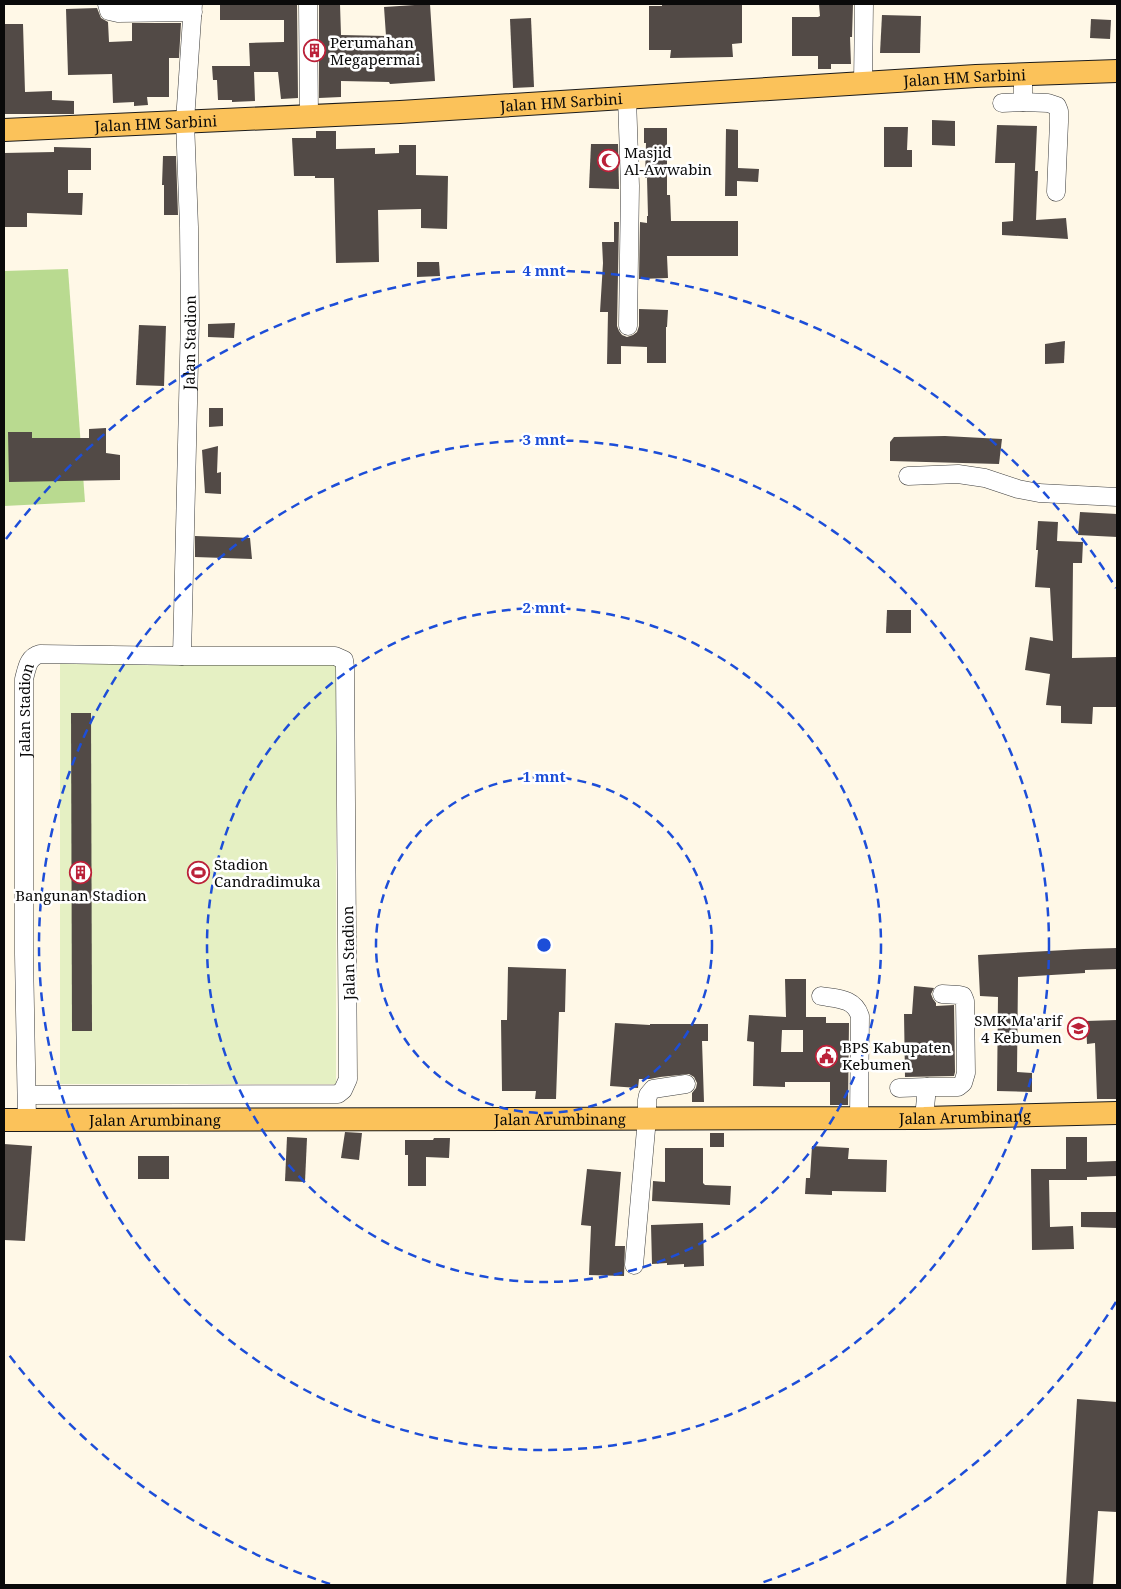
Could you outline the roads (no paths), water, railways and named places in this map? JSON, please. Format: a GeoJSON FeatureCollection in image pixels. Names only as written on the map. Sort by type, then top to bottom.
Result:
{"type":"FeatureCollection","features":[{"type":"Feature","properties":{"kind":"main road","name":"Jalan HM Sarbini"},"geometry":{"type":"LineString","coordinates":[[4,130],[400,112],[864,83],[1117,71]]}},
{"type":"Feature","properties":{"kind":"main road","name":"Jalan Arumbinang"},"geometry":{"type":"LineString","coordinates":[[4,1120],[924,1118],[1117,1113]]}},
{"type":"Feature","properties":{"kind":"street"},"geometry":{"type":"LineString","coordinates":[[107,4],[109,10],[118,14],[193,8]]}},
{"type":"Feature","properties":{"kind":"street"},"geometry":{"type":"LineString","coordinates":[[308,4],[309,116]]}},
{"type":"Feature","properties":{"kind":"street"},"geometry":{"type":"LineString","coordinates":[[864,4],[864,83]]}},
{"type":"Feature","properties":{"kind":"street","name":"Jalan Stadion"},"geometry":{"type":"LineString","coordinates":[[182,656],[190,319],[185,121],[193,8]]}},
{"type":"Feature","properties":{"kind":"street"},"geometry":{"type":"LineString","coordinates":[[1022,102],[1023,74]]}},
{"type":"Feature","properties":{"kind":"street"},"geometry":{"type":"LineString","coordinates":[[627,98],[630,186],[628,326]]}},
{"type":"Feature","properties":{"kind":"street"},"geometry":{"type":"LineString","coordinates":[[1002,102],[1048,103],[1057,106],[1059,111],[1056,192]]}},
{"type":"Feature","properties":{"kind":"street"},"geometry":{"type":"LineString","coordinates":[[908,476],[958,474],[985,478],[1018,489],[1039,493],[1117,497]]}},
{"type":"Feature","properties":{"kind":"street","name":"Jalan Stadion"},"geometry":{"type":"LineString","coordinates":[[27,1095],[338,1094],[343,1090],[348,1079],[344,660],[335,656],[40,654],[35,655],[29,662],[24,679],[24,954],[27,1120]]}},
{"type":"Feature","properties":{"kind":"street"},"geometry":{"type":"LineString","coordinates":[[899,1088],[958,1087],[963,1083],[966,1073],[965,1001],[963,996],[959,994],[942,994]]}},
{"type":"Feature","properties":{"kind":"street"},"geometry":{"type":"LineString","coordinates":[[822,996],[852,1003],[858,1009],[860,1016],[859,1118]]}},
{"type":"Feature","properties":{"kind":"street"},"geometry":{"type":"LineString","coordinates":[[634,1265],[648,1095],[653,1089],[686,1084]]}},
{"type":"Feature","properties":{"kind":"street"},"geometry":{"type":"LineString","coordinates":[[924,1118],[926,1087]]}},
{"type":"Feature","properties":{"kind":"place","name":"Perumahan Megapermai"},"geometry":{"type":"Point","coordinates":[314,51]}},
{"type":"Feature","properties":{"kind":"place","name":"Masjid Al-Awwabin"},"geometry":{"type":"Point","coordinates":[608,161]}},
{"type":"Feature","properties":{"kind":"place","name":"Bangunan Stadion"},"geometry":{"type":"Point","coordinates":[81,872]}},
{"type":"Feature","properties":{"kind":"place","name":"Stadion Candradimuka"},"geometry":{"type":"Point","coordinates":[198,873]}},
{"type":"Feature","properties":{"kind":"place","name":"SMK Ma'arif 4 Kebumen"},"geometry":{"type":"Point","coordinates":[1078,1029]}},
{"type":"Feature","properties":{"kind":"place","name":"BPS Kabupaten Kebumen"},"geometry":{"type":"Point","coordinates":[826,1056]}}]}
